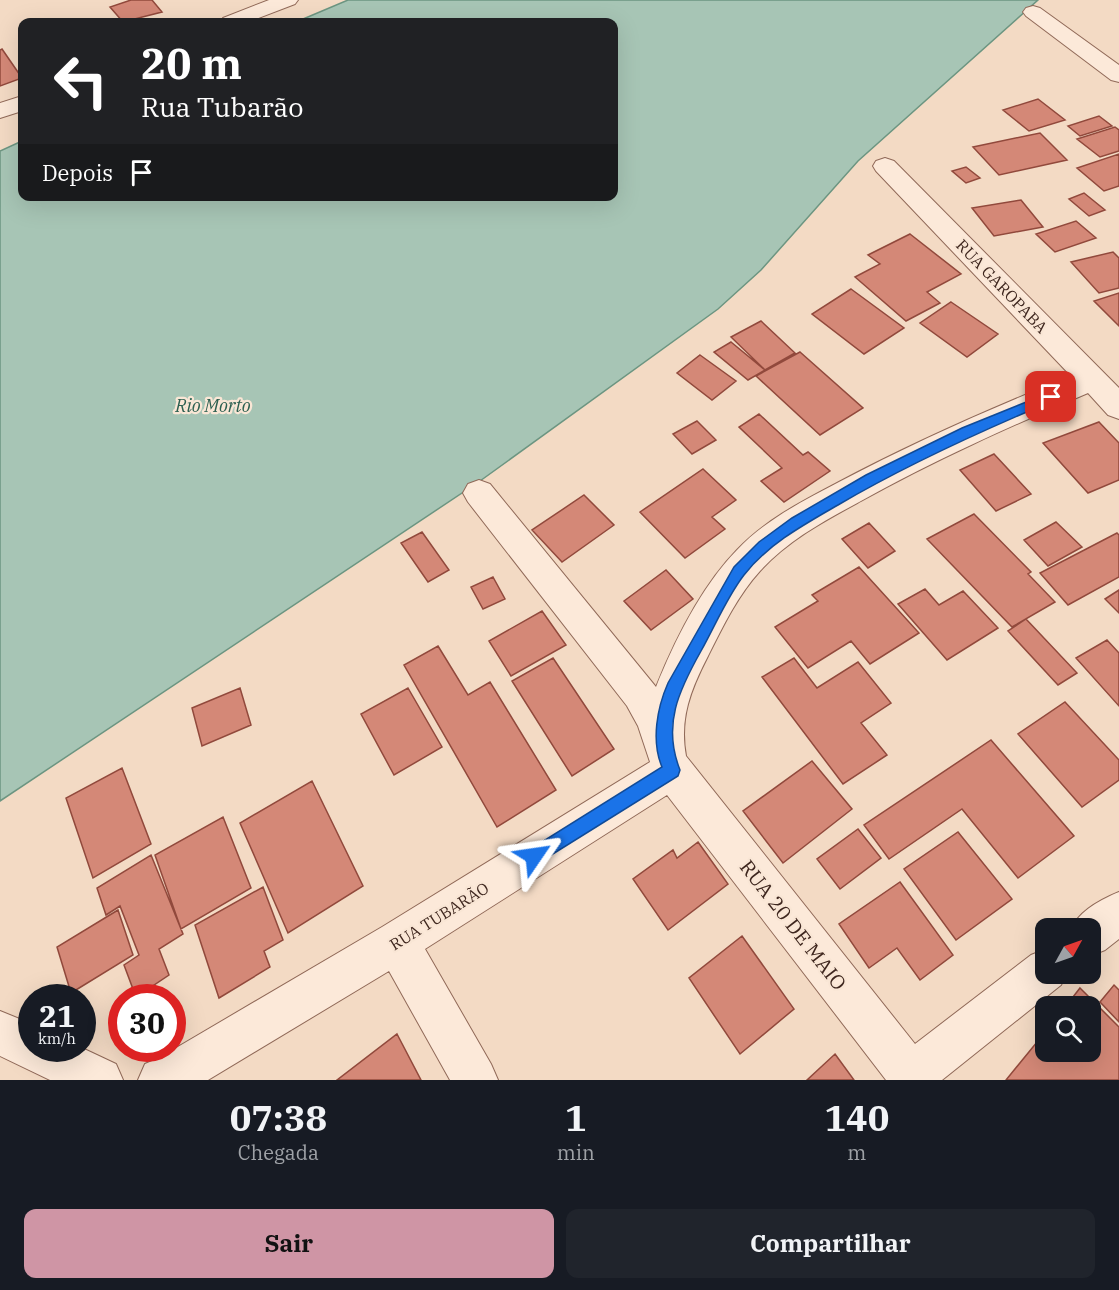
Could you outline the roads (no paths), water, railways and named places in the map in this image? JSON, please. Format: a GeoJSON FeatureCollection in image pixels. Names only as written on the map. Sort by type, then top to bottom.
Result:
{"type":"FeatureCollection","features":[{"type":"Feature","properties":{"kind":"street"},"geometry":{"type":"LineString","coordinates":[[241,18],[288,0]]}},
{"type":"Feature","properties":{"kind":"street"},"geometry":{"type":"LineString","coordinates":[[1033,12],[1119,75]]}},
{"type":"Feature","properties":{"kind":"street"},"geometry":{"type":"LineString","coordinates":[[0,111],[18,104]]}},
{"type":"Feature","properties":{"kind":"street","name":"RUA GAROPABA"},"geometry":{"type":"LineString","coordinates":[[885,166],[1119,406]]}},
{"type":"Feature","properties":{"kind":"street"},"geometry":{"type":"LineString","coordinates":[[668,759],[665,721],[674,686],[690,653],[739,571],[764,546],[796,522],[871,479],[967,432],[1093,380]]}},
{"type":"Feature","properties":{"kind":"street","name":"RUA 20 DE MAIO"},"geometry":{"type":"LineString","coordinates":[[479,493],[634,687],[654,717],[668,759],[913,1078]]}},
{"type":"Feature","properties":{"kind":"street"},"geometry":{"type":"LineString","coordinates":[[634,687],[656,693],[674,686]]}},
{"type":"Feature","properties":{"kind":"street","name":"RUA TUBARÃO"},"geometry":{"type":"LineString","coordinates":[[160,1080],[175,1074],[397,942],[668,759]]}},
{"type":"Feature","properties":{"kind":"street"},"geometry":{"type":"LineString","coordinates":[[1101,927],[1119,913]]}},
{"type":"Feature","properties":{"kind":"street"},"geometry":{"type":"LineString","coordinates":[[397,942],[475,1080]]}},
{"type":"Feature","properties":{"kind":"street"},"geometry":{"type":"LineString","coordinates":[[913,1078],[1035,979]]}},
{"type":"Feature","properties":{"kind":"street"},"geometry":{"type":"LineString","coordinates":[[0,1033],[18,1041]]}},
{"type":"Feature","properties":{"kind":"street"},"geometry":{"type":"LineString","coordinates":[[62,1062],[100,1080]]}},
{"type":"Feature","properties":{"kind":"water","name":"Rio Morto"},"geometry":{"type":"Polygon","coordinates":[[[348,0],[1038,0],[858,161],[761,270],[718,309],[480,481],[0,801],[0,151],[18,143],[18,201],[618,201],[618,18],[305,18],[348,0]]]}}]}
